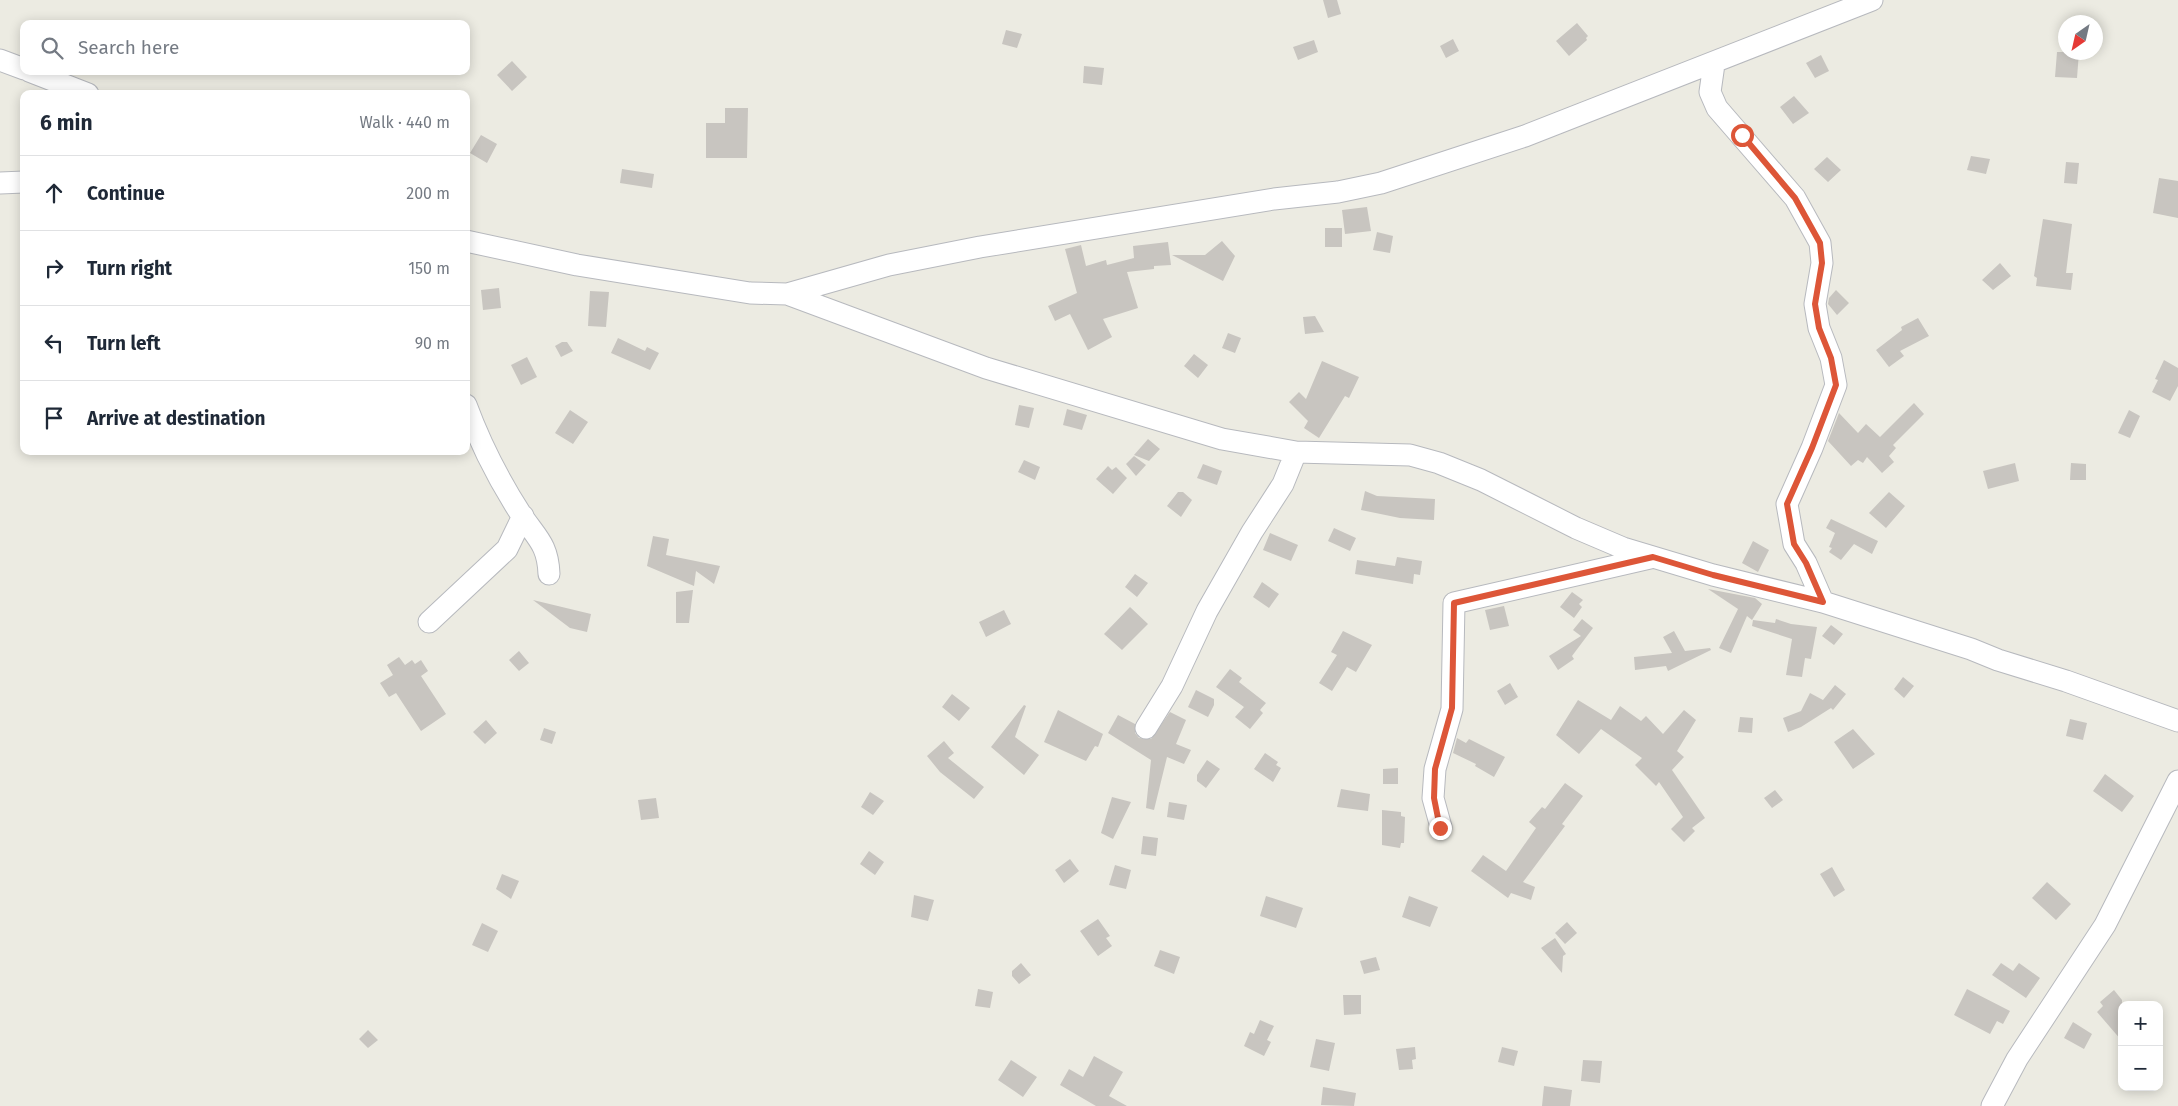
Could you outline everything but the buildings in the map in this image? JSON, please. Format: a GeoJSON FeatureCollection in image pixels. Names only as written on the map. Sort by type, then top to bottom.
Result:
{"type":"FeatureCollection","features":[{"type":"Feature","properties":{"kind":"street"},"geometry":{"type":"LineString","coordinates":[[470,242],[577,265],[750,293],[787,294],[889,265],[980,246],[1264,200],[1338,192],[1381,183],[1526,136],[1714,64],[1804,25],[1872,0]]}},
{"type":"Feature","properties":{"kind":"street"},"geometry":{"type":"LineString","coordinates":[[0,60],[20,68]]}},
{"type":"Feature","properties":{"kind":"street"},"geometry":{"type":"LineString","coordinates":[[1714,64],[1710,92],[1717,108],[1795,198],[1820,243],[1822,263],[1815,304],[1819,328],[1831,358],[1836,385],[1812,448],[1787,504],[1794,544],[1806,563],[1823,602]]}},
{"type":"Feature","properties":{"kind":"street"},"geometry":{"type":"LineString","coordinates":[[39,75],[78,90]]}},
{"type":"Feature","properties":{"kind":"street"},"geometry":{"type":"LineString","coordinates":[[0,183],[20,182]]}},
{"type":"Feature","properties":{"kind":"street"},"geometry":{"type":"LineString","coordinates":[[787,294],[986,368],[1222,439],[1296,452],[1410,455],[1438,463],[1480,480],[1576,528],[1622,548],[1713,575],[1823,602],[1971,649],[2178,721]]}},
{"type":"Feature","properties":{"kind":"street"},"geometry":{"type":"LineString","coordinates":[[470,414],[486,452],[523,516],[544,545],[548,557],[549,574]]}},
{"type":"Feature","properties":{"kind":"street"},"geometry":{"type":"LineString","coordinates":[[1146,728],[1172,686],[1220,588],[1252,532],[1283,484],[1296,452]]}},
{"type":"Feature","properties":{"kind":"street"},"geometry":{"type":"LineString","coordinates":[[429,622],[507,549],[523,516]]}},
{"type":"Feature","properties":{"kind":"street"},"geometry":{"type":"LineString","coordinates":[[1440,828],[1434,798],[1435,769],[1452,708],[1454,603],[1653,557]]}},
{"type":"Feature","properties":{"kind":"street"},"geometry":{"type":"LineString","coordinates":[[1992,1106],[2017,1059],[2106,925],[2178,781]]}},
{"type":"Feature","properties":{"kind":"route"},"geometry":{"type":"LineString","coordinates":[[1440,828],[1434,798],[1435,769],[1452,708],[1454,603],[1653,557],[1713,575],[1823,602],[1806,563],[1794,544],[1787,504],[1812,448],[1836,385],[1831,358],[1819,328],[1815,304],[1817,282],[1822,263],[1820,243],[1795,198],[1742,135]]}}]}
